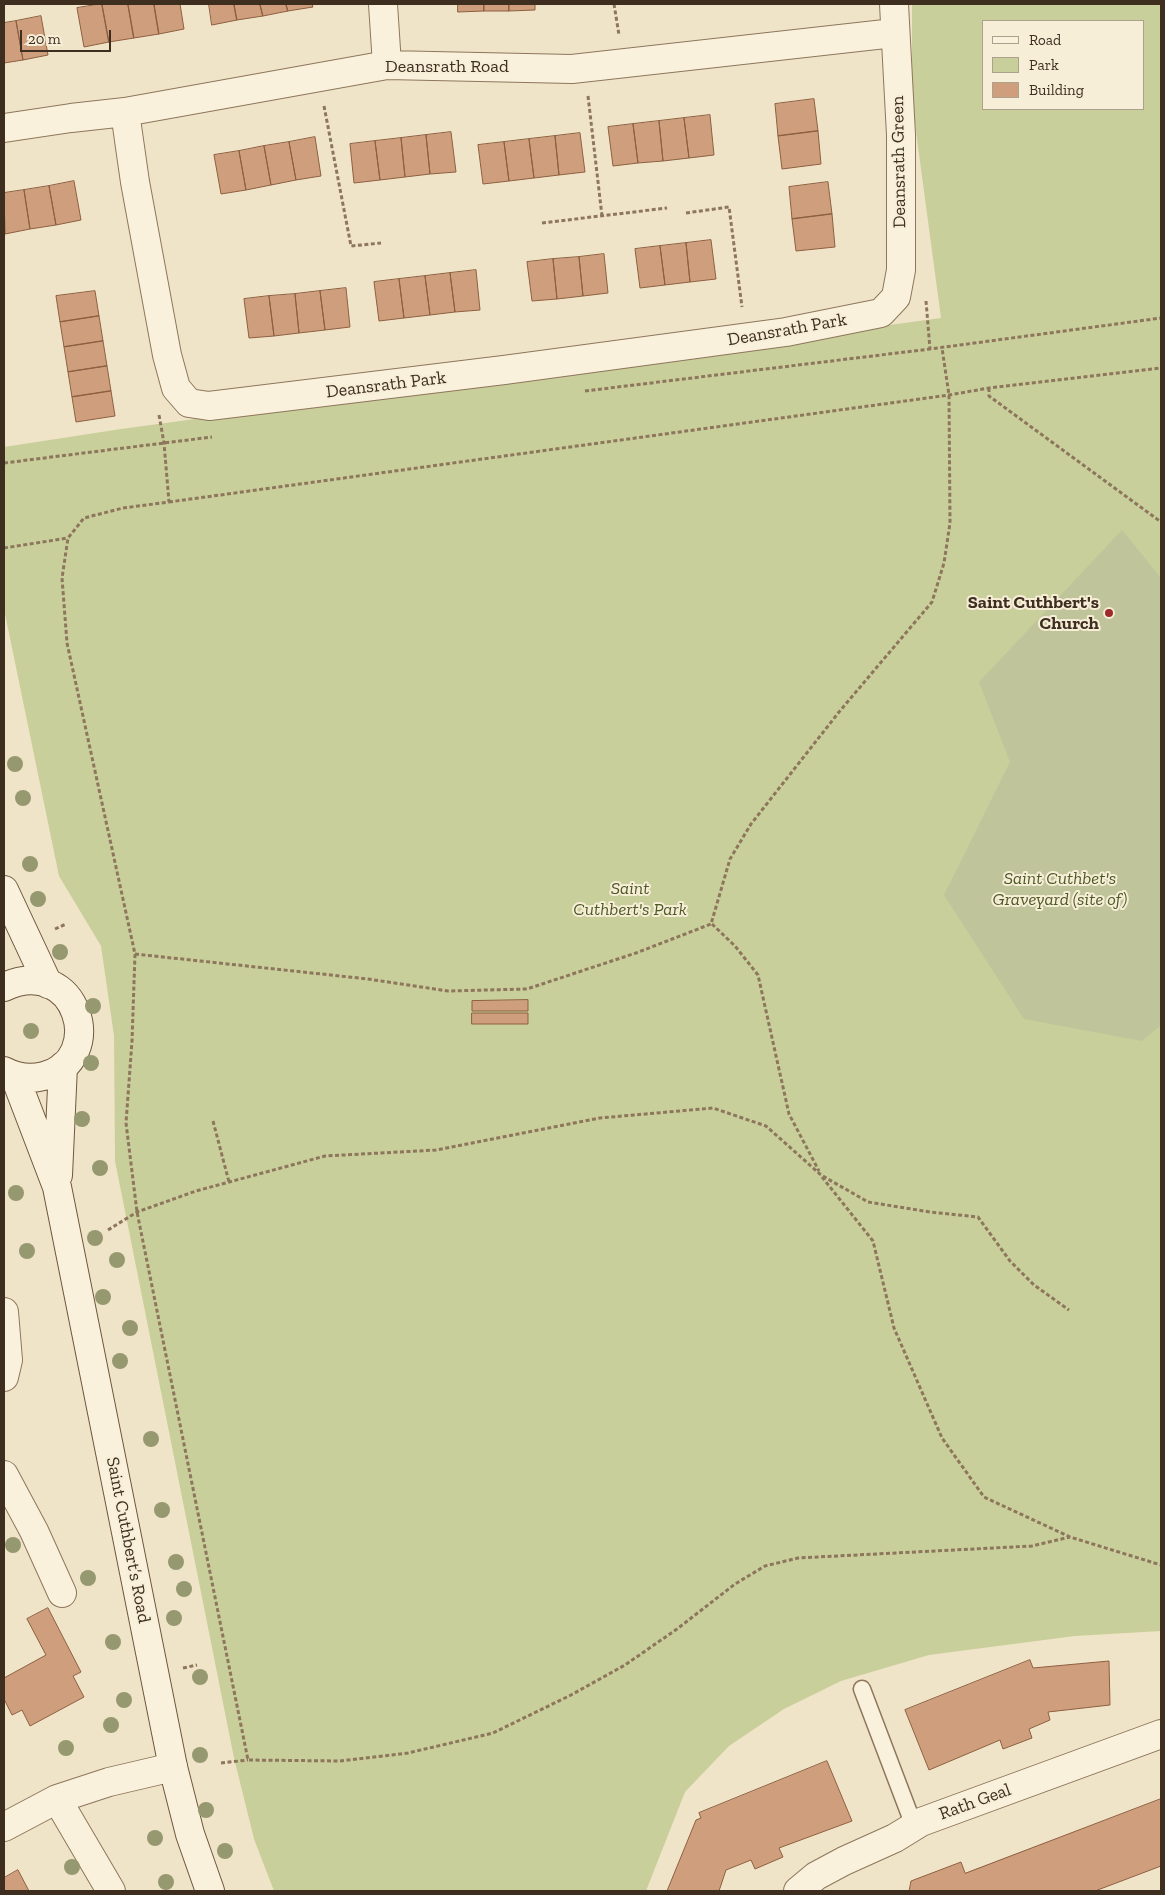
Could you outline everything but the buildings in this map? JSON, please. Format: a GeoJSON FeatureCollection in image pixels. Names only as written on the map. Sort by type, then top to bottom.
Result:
{"type":"FeatureCollection","features":[{"type":"Feature","properties":{"kind":"street"},"geometry":{"type":"LineString","coordinates":[[383,4],[387,65]]}},
{"type":"Feature","properties":{"kind":"street","name":"Deansrath Green"},"geometry":{"type":"LineString","coordinates":[[881,313],[896,297],[901,270],[901,135],[894,33],[894,4]]}},
{"type":"Feature","properties":{"kind":"street","name":"Deansrath Road"},"geometry":{"type":"LineString","coordinates":[[4,128],[125,112],[387,65],[572,69],[894,33]]}},
{"type":"Feature","properties":{"kind":"street","name":"Deansrath Park"},"geometry":{"type":"LineString","coordinates":[[125,112],[135,182],[167,355],[176,388],[188,403],[209,406],[504,370],[786,332],[881,313]]}},
{"type":"Feature","properties":{"kind":"street","name":"Saint Cuthbert’s Road"},"geometry":{"type":"LineString","coordinates":[[4,890],[48,984]]}},
{"type":"Feature","properties":{"kind":"street","name":"Saint Cuthbert’s Road"},"geometry":{"type":"LineString","coordinates":[[4,987],[17,981],[33,979],[62,991],[72,1003],[78,1017],[79,1030],[72,1056],[63,1066],[49,1074],[33,1079],[9,1074]]}},
{"type":"Feature","properties":{"kind":"street","name":"Saint Cuthbert’s Road"},"geometry":{"type":"LineString","coordinates":[[57,1187],[63,1066]]}},
{"type":"Feature","properties":{"kind":"street","name":"Saint Cuthbert’s Road"},"geometry":{"type":"LineString","coordinates":[[9,1074],[57,1187],[173,1767],[190,1834],[210,1891]]}},
{"type":"Feature","properties":{"kind":"street"},"geometry":{"type":"LineString","coordinates":[[4,1312],[8,1360],[4,1377]]}},
{"type":"Feature","properties":{"kind":"street"},"geometry":{"type":"LineString","coordinates":[[4,1475],[34,1531],[62,1593]]}},
{"type":"Feature","properties":{"kind":"street","name":"Rath Geal"},"geometry":{"type":"LineString","coordinates":[[798,1891],[816,1876],[932,1818],[1161,1734]]}},
{"type":"Feature","properties":{"kind":"street"},"geometry":{"type":"LineString","coordinates":[[4,1827],[57,1799],[109,1782],[173,1767]]}},
{"type":"Feature","properties":{"kind":"street"},"geometry":{"type":"LineString","coordinates":[[57,1799],[111,1891]]}},
{"type":"Feature","properties":{"kind":"lane"},"geometry":{"type":"LineString","coordinates":[[862,1689],[914,1826]]}},
{"type":"Feature","properties":{"kind":"path"},"geometry":{"type":"LineString","coordinates":[[614,4],[619,38]]}},
{"type":"Feature","properties":{"kind":"path"},"geometry":{"type":"LineString","coordinates":[[587,93],[602,216]]}},
{"type":"Feature","properties":{"kind":"path"},"geometry":{"type":"LineString","coordinates":[[322,98],[351,246],[381,243]]}},
{"type":"Feature","properties":{"kind":"path"},"geometry":{"type":"LineString","coordinates":[[686,213],[730,207],[742,307]]}},
{"type":"Feature","properties":{"kind":"path"},"geometry":{"type":"LineString","coordinates":[[542,223],[667,208]]}},
{"type":"Feature","properties":{"kind":"path"},"geometry":{"type":"LineString","coordinates":[[926,293],[930,349],[1161,318]]}},
{"type":"Feature","properties":{"kind":"path"},"geometry":{"type":"LineString","coordinates":[[712,924],[730,859],[751,824],[839,712],[932,602],[944,563],[950,523],[949,395],[942,348]]}},
{"type":"Feature","properties":{"kind":"path"},"geometry":{"type":"LineString","coordinates":[[248,1760],[137,1212],[126,1124],[132,1041],[135,954],[67,643],[62,578],[68,538],[84,518],[123,508],[989,388],[1161,368]]}},
{"type":"Feature","properties":{"kind":"path"},"geometry":{"type":"LineString","coordinates":[[989,388],[989,396],[1161,522]]}},
{"type":"Feature","properties":{"kind":"path"},"geometry":{"type":"LineString","coordinates":[[159,414],[164,443],[169,502]]}},
{"type":"Feature","properties":{"kind":"path"},"geometry":{"type":"LineString","coordinates":[[4,548],[68,538]]}},
{"type":"Feature","properties":{"kind":"path"},"geometry":{"type":"LineString","coordinates":[[135,954],[368,979],[448,991],[527,989],[636,953],[712,924]]}},
{"type":"Feature","properties":{"kind":"path"},"geometry":{"type":"LineString","coordinates":[[712,924],[735,946],[758,975],[789,1114],[821,1175],[868,1202],[930,1212],[978,1217],[1010,1261],[1034,1285],[1069,1310]]}},
{"type":"Feature","properties":{"kind":"path"},"geometry":{"type":"LineString","coordinates":[[108,1230],[137,1212],[196,1191],[325,1156],[436,1150],[600,1118],[713,1108],[766,1126],[821,1175],[873,1241],[894,1328],[942,1438],[984,1497],[1070,1537],[1161,1564]]}},
{"type":"Feature","properties":{"kind":"path"},"geometry":{"type":"LineString","coordinates":[[213,1121],[229,1182]]}},
{"type":"Feature","properties":{"kind":"path"},"geometry":{"type":"LineString","coordinates":[[221,1763],[248,1760],[340,1761],[408,1753],[493,1732],[571,1695],[625,1665],[677,1629],[735,1584],[765,1566],[798,1558],[1032,1546],[1070,1537]]}},
{"type":"Feature","properties":{"kind":"green space","name":"Saint Cuthbert's Park"},"geometry":{"type":"Polygon","coordinates":[[[912,4],[1161,4],[1161,1631],[1075,1636],[929,1655],[841,1681],[784,1709],[729,1746],[685,1792],[646,1891],[274,1891],[254,1839],[234,1758],[115,1161],[114,1036],[101,946],[59,876],[4,609],[4,447],[121,429],[941,318],[912,102],[912,4]]]}},
{"type":"Feature","properties":{"kind":"green space","name":"Saint Cuthbet's Graveyard (site of)"},"geometry":{"type":"Polygon","coordinates":[[[1122,530],[1161,578],[1161,1025],[1142,1041],[1024,1019],[944,895],[1010,762],[979,682],[1122,530]]]}},
{"type":"Feature","properties":{"kind":"place","name":"Saint Cuthbert's Church"},"geometry":{"type":"Point","coordinates":[1109,613]}}]}
